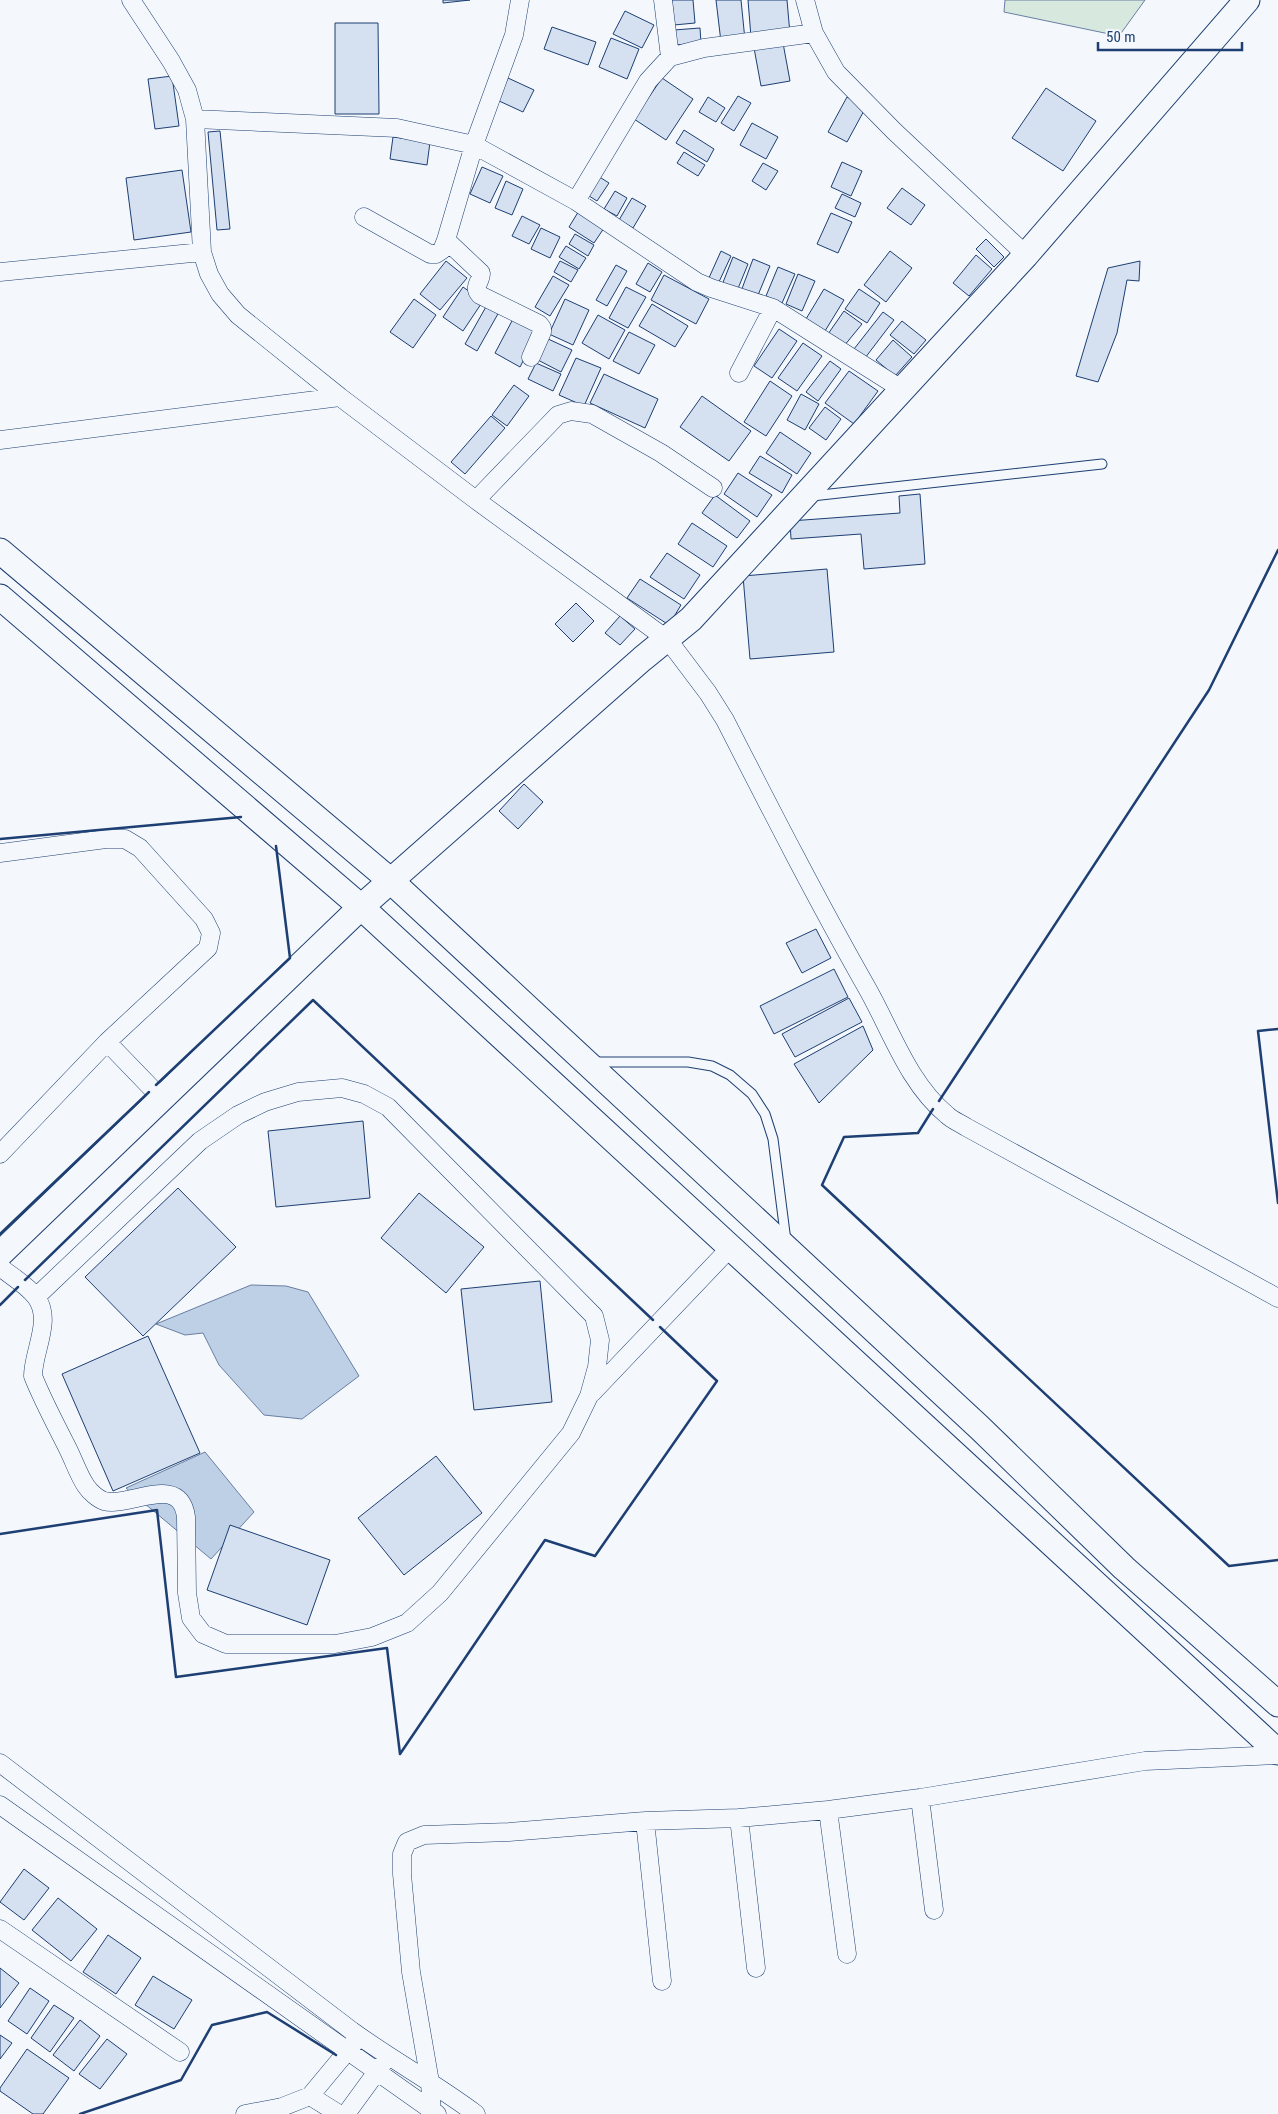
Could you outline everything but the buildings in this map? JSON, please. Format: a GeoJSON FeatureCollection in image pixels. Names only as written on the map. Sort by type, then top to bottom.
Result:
{"type":"FeatureCollection","features":[{"type":"Feature","properties":{"kind":"main road"},"geometry":{"type":"LineString","coordinates":[[0,1254],[362,907],[642,658],[668,640],[691,619],[1026,255],[1247,0]]}},
{"type":"Feature","properties":{"kind":"main road"},"geometry":{"type":"LineString","coordinates":[[0,551],[391,881],[980,1428],[1124,1568],[1278,1704]]}},
{"type":"Feature","properties":{"kind":"main road"},"geometry":{"type":"LineString","coordinates":[[0,597],[362,907],[1278,1753]]}},
{"type":"Feature","properties":{"kind":"street"},"geometry":{"type":"LineString","coordinates":[[131,0],[171,61],[187,90],[195,119],[202,252],[209,274],[220,294],[238,315],[340,397],[476,500],[668,640],[708,693],[725,720],[828,919],[882,1015],[910,1071],[935,1104],[948,1116],[966,1127],[1278,1298]]}},
{"type":"Feature","properties":{"kind":"street"},"geometry":{"type":"LineString","coordinates":[[364,218],[430,254],[436,254],[442,250],[474,145],[514,35],[520,0]]}},
{"type":"Feature","properties":{"kind":"street"},"geometry":{"type":"LineString","coordinates":[[663,0],[670,57]]}},
{"type":"Feature","properties":{"kind":"street"},"geometry":{"type":"LineString","coordinates":[[805,0],[814,33],[836,72],[894,131],[1026,255]]}},
{"type":"Feature","properties":{"kind":"street"},"geometry":{"type":"LineString","coordinates":[[576,201],[648,81],[670,57],[704,48],[814,33]]}},
{"type":"Feature","properties":{"kind":"street"},"geometry":{"type":"LineString","coordinates":[[195,119],[397,128],[474,145],[576,201],[697,282],[773,308],[903,390]]}},
{"type":"Feature","properties":{"kind":"street"},"geometry":{"type":"LineString","coordinates":[[446,240],[481,273],[481,278],[476,286],[476,291],[480,295],[540,324],[542,332],[531,357]]}},
{"type":"Feature","properties":{"kind":"street"},"geometry":{"type":"LineString","coordinates":[[0,272],[202,252]]}},
{"type":"Feature","properties":{"kind":"street"},"geometry":{"type":"LineString","coordinates":[[739,373],[773,308]]}},
{"type":"Feature","properties":{"kind":"street"},"geometry":{"type":"LineString","coordinates":[[0,440],[340,397]]}},
{"type":"Feature","properties":{"kind":"street"},"geometry":{"type":"LineString","coordinates":[[476,500],[558,415],[571,411],[592,414],[661,453],[713,488]]}},
{"type":"Feature","properties":{"kind":"street"},"geometry":{"type":"LineString","coordinates":[[0,853],[106,838],[125,840],[140,848],[204,919],[211,933],[208,948],[107,1042],[0,1154]]}},
{"type":"Feature","properties":{"kind":"street"},"geometry":{"type":"LineString","coordinates":[[107,1042],[162,1098]]}},
{"type":"Feature","properties":{"kind":"street"},"geometry":{"type":"LineString","coordinates":[[0,1267],[36,1297],[42,1309],[43,1323],[33,1363],[33,1376],[86,1486],[93,1494],[103,1500],[115,1502],[162,1493],[172,1495],[181,1501],[186,1517],[187,1594],[191,1618],[203,1634],[226,1644],[335,1644],[372,1637],[407,1623],[440,1593],[571,1434],[589,1396],[597,1367],[600,1340],[594,1316],[388,1107],[364,1094],[342,1088],[298,1092],[265,1102],[238,1115],[215,1130],[200,1141],[36,1297]]}},
{"type":"Feature","properties":{"kind":"street"},"geometry":{"type":"LineString","coordinates":[[589,1396],[731,1247]]}},
{"type":"Feature","properties":{"kind":"street"},"geometry":{"type":"LineString","coordinates":[[434,2112],[411,1972],[402,1874],[402,1854],[407,1842],[424,1835],[509,1832],[645,1821],[739,1818],[828,1810],[920,1798],[1145,1761],[1278,1753]]}},
{"type":"Feature","properties":{"kind":"street"},"geometry":{"type":"LineString","coordinates":[[0,1764],[359,2037],[476,2114]]}},
{"type":"Feature","properties":{"kind":"street"},"geometry":{"type":"LineString","coordinates":[[920,1798],[934,1910]]}},
{"type":"Feature","properties":{"kind":"street"},"geometry":{"type":"LineString","coordinates":[[0,1805],[434,2112]]}},
{"type":"Feature","properties":{"kind":"street"},"geometry":{"type":"LineString","coordinates":[[828,1810],[847,1954]]}},
{"type":"Feature","properties":{"kind":"street"},"geometry":{"type":"LineString","coordinates":[[739,1818],[756,1968]]}},
{"type":"Feature","properties":{"kind":"street"},"geometry":{"type":"LineString","coordinates":[[645,1821],[662,1981]]}},
{"type":"Feature","properties":{"kind":"street"},"geometry":{"type":"LineString","coordinates":[[0,1929],[180,2052]]}},
{"type":"Feature","properties":{"kind":"street"},"geometry":{"type":"LineString","coordinates":[[246,2114],[282,2107],[310,2096],[359,2037]]}},
{"type":"Feature","properties":{"kind":"street"},"geometry":{"type":"LineString","coordinates":[[346,2114],[388,2057]]}},
{"type":"Feature","properties":{"kind":"street"},"geometry":{"type":"LineString","coordinates":[[310,2096],[339,2114]]}},
{"type":"Feature","properties":{"kind":"lane"},"geometry":{"type":"LineString","coordinates":[[803,497],[1102,464]]}},
{"type":"Feature","properties":{"kind":"lane"},"geometry":{"type":"LineString","coordinates":[[586,1062],[688,1062],[712,1066],[730,1075],[752,1094],[765,1114],[773,1139],[787,1249]]}},
{"type":"Feature","properties":{"kind":"shaded area"},"geometry":{"type":"Polygon","coordinates":[[[1005,0],[1145,0],[1119,36],[1004,12],[1005,0]]]}},
{"type":"Feature","properties":{"kind":"water"},"geometry":{"type":"Polygon","coordinates":[[[251,1285],[286,1286],[308,1292],[359,1376],[302,1419],[264,1415],[219,1365],[203,1333],[185,1335],[156,1324],[251,1285]]]}},
{"type":"Feature","properties":{"kind":"water"},"geometry":{"type":"Polygon","coordinates":[[[205,1452],[254,1512],[211,1559],[126,1488],[205,1452]]]}},
{"type":"Feature","properties":{"kind":"wall"},"geometry":{"type":"LineString","coordinates":[[939,1101],[1209,690],[1278,550]]}},
{"type":"Feature","properties":{"kind":"wall"},"geometry":{"type":"LineString","coordinates":[[0,839],[241,817]]}},
{"type":"Feature","properties":{"kind":"wall"},"geometry":{"type":"LineString","coordinates":[[156,1085],[290,958],[276,846]]}},
{"type":"Feature","properties":{"kind":"wall"},"geometry":{"type":"LineString","coordinates":[[25,1280],[313,1000],[653,1320]]}},
{"type":"Feature","properties":{"kind":"wall"},"geometry":{"type":"LineString","coordinates":[[1278,1029],[1258,1031],[1278,1203]]}},
{"type":"Feature","properties":{"kind":"wall"},"geometry":{"type":"LineString","coordinates":[[0,1234],[149,1092]]}},
{"type":"Feature","properties":{"kind":"wall"},"geometry":{"type":"LineString","coordinates":[[933,1109],[918,1133],[844,1137],[822,1185],[1229,1566],[1278,1560]]}},
{"type":"Feature","properties":{"kind":"wall"},"geometry":{"type":"LineString","coordinates":[[0,1305],[18,1287]]}},
{"type":"Feature","properties":{"kind":"wall"},"geometry":{"type":"LineString","coordinates":[[400,1754],[545,1540],[595,1556],[717,1381],[660,1327]]}},
{"type":"Feature","properties":{"kind":"wall"},"geometry":{"type":"LineString","coordinates":[[0,1534],[157,1510],[176,1677],[387,1648],[400,1754]]}},
{"type":"Feature","properties":{"kind":"wall"},"geometry":{"type":"LineString","coordinates":[[80,2114],[181,2080],[212,2025],[267,2012],[336,2055]]}}]}
